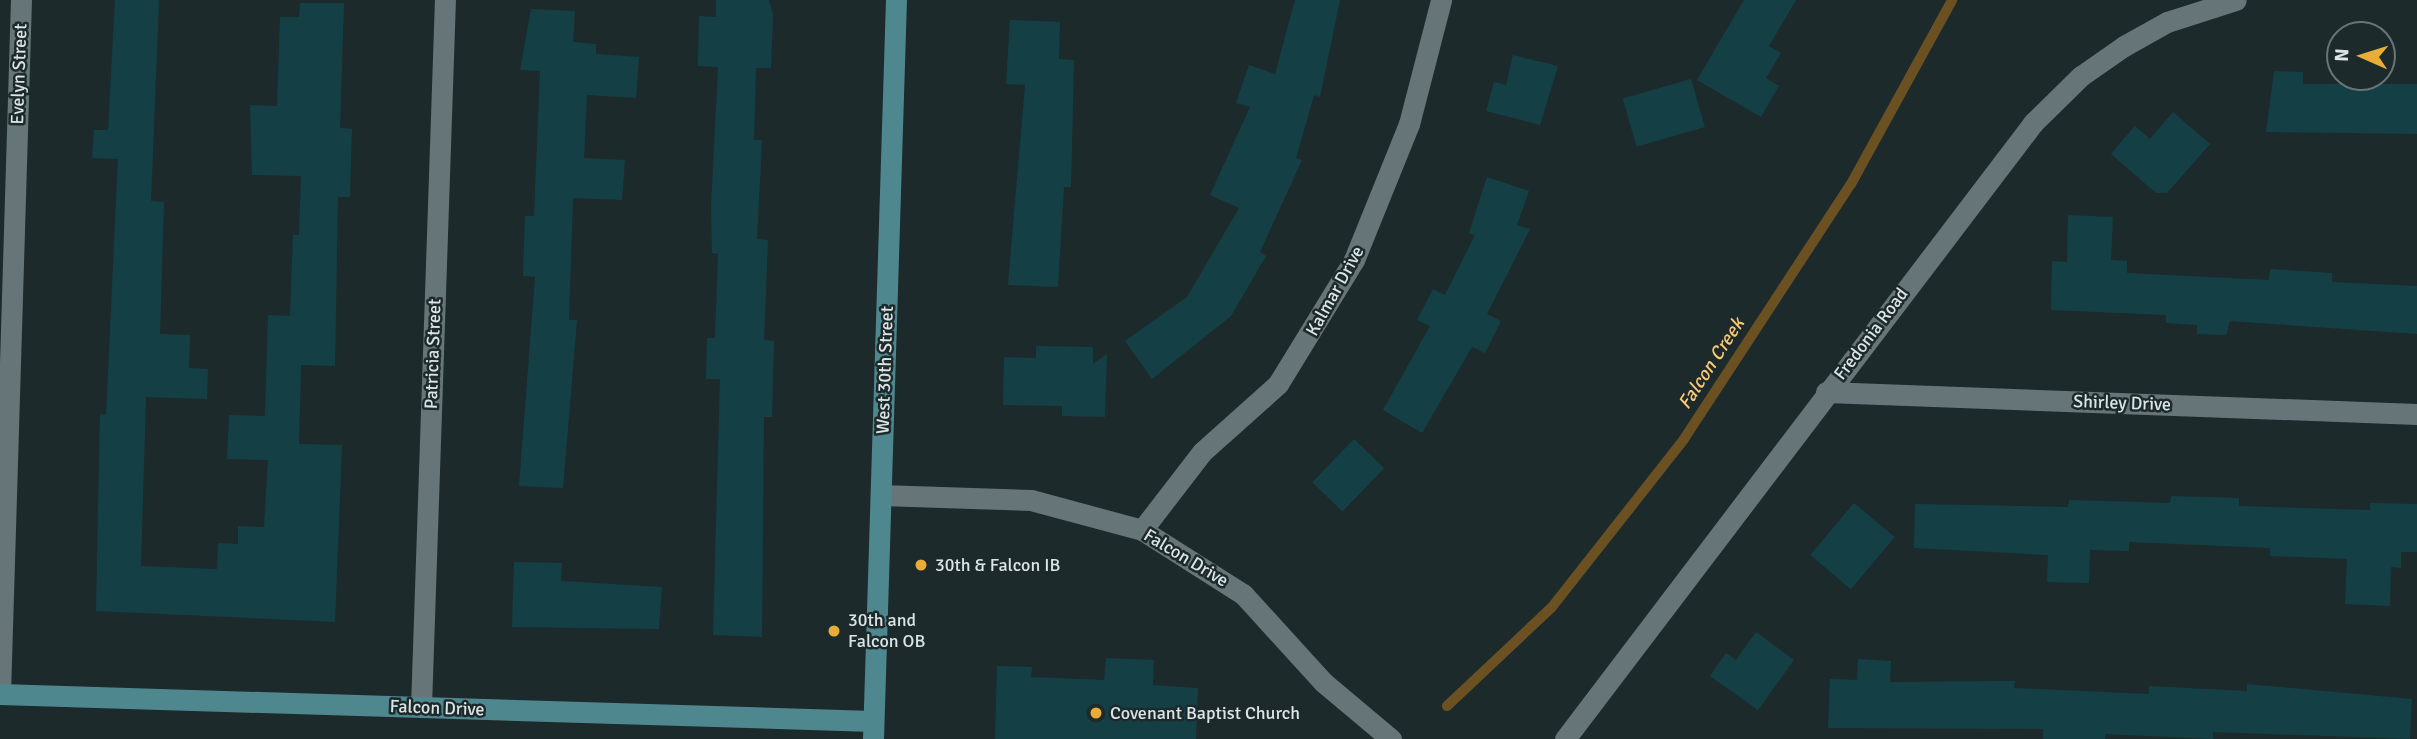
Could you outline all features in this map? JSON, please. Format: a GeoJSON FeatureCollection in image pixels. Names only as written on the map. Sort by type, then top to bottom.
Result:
{"type":"FeatureCollection","features":[{"type":"Feature","properties":{"kind":"street","name":"Evelyn Street"},"geometry":{"type":"LineString","coordinates":[[0,694],[21,0]]}},
{"type":"Feature","properties":{"kind":"street","name":"Patricia Street"},"geometry":{"type":"LineString","coordinates":[[421,707],[445,0]]}},
{"type":"Feature","properties":{"kind":"street","name":"West 30th Street"},"geometry":{"type":"LineString","coordinates":[[873,730],[896,0]]}},
{"type":"Feature","properties":{"kind":"street","name":"Kalmar Drive"},"geometry":{"type":"LineString","coordinates":[[1142,530],[1202,452],[1278,384],[1354,260],[1409,124],[1441,0]]}},
{"type":"Feature","properties":{"kind":"street","name":"Fredonia Road"},"geometry":{"type":"LineString","coordinates":[[1565,739],[1826,391],[2022,136],[2073,83],[2152,30],[2236,0]]}},
{"type":"Feature","properties":{"kind":"street","name":"Shirley Drive"},"geometry":{"type":"LineString","coordinates":[[1826,391],[2417,414]]}},
{"type":"Feature","properties":{"kind":"street","name":"Falcon Drive"},"geometry":{"type":"LineString","coordinates":[[881,495],[1031,500],[1142,530],[1243,594],[1323,682],[1391,739]]}},
{"type":"Feature","properties":{"kind":"street","name":"Falcon Drive"},"geometry":{"type":"LineString","coordinates":[[0,694],[421,707],[873,730]]}},
{"type":"Feature","properties":{"kind":"building"},"geometry":{"type":"Polygon","coordinates":[[[115,0],[159,0],[151,201],[164,202],[160,334],[190,335],[189,368],[208,369],[207,399],[146,397],[141,566],[217,569],[218,543],[238,544],[238,526],[264,527],[268,460],[227,459],[229,415],[265,416],[268,315],[290,316],[293,235],[299,235],[301,176],[252,175],[250,105],[277,106],[280,17],[299,17],[300,3],[344,3],[340,128],[352,129],[350,197],[338,197],[335,366],[301,365],[299,444],[342,445],[335,622],[96,611],[100,414],[106,415],[118,159],[92,158],[94,130],[108,130],[115,0]]]}},
{"type":"Feature","properties":{"kind":"building"},"geometry":{"type":"Polygon","coordinates":[[[716,0],[769,0],[773,15],[771,68],[756,68],[754,140],[762,140],[757,239],[768,240],[764,340],[774,341],[772,417],[764,417],[762,637],[713,635],[720,379],[706,379],[707,338],[715,338],[718,254],[712,253],[711,207],[718,67],[698,66],[699,16],[716,17],[716,0]]]}},
{"type":"Feature","properties":{"kind":"building"},"geometry":{"type":"Polygon","coordinates":[[[1295,0],[1340,0],[1320,97],[1314,95],[1296,158],[1302,160],[1260,252],[1266,256],[1231,316],[1152,379],[1125,341],[1187,297],[1239,208],[1210,195],[1250,107],[1236,103],[1249,65],[1275,74],[1295,0]]]}},
{"type":"Feature","properties":{"kind":"building"},"geometry":{"type":"Polygon","coordinates":[[[1744,0],[1796,0],[1769,46],[1781,53],[1766,78],[1779,86],[1761,117],[1697,80],[1744,0]]]}},
{"type":"Feature","properties":{"kind":"building"},"geometry":{"type":"Polygon","coordinates":[[[531,9],[575,11],[573,42],[596,44],[596,54],[639,57],[636,98],[587,95],[584,158],[625,160],[622,200],[573,198],[569,320],[577,320],[563,488],[519,486],[535,277],[523,276],[525,216],[534,216],[540,71],[520,70],[531,9]]]}},
{"type":"Feature","properties":{"kind":"building"},"geometry":{"type":"Polygon","coordinates":[[[1010,20],[1060,22],[1059,59],[1074,60],[1071,187],[1064,187],[1058,287],[1008,285],[1025,85],[1006,84],[1010,20]]]}},
{"type":"Feature","properties":{"kind":"building"},"geometry":{"type":"Polygon","coordinates":[[[1513,55],[1558,66],[1540,125],[1486,111],[1494,82],[1506,85],[1513,55]]]}},
{"type":"Feature","properties":{"kind":"building"},"geometry":{"type":"Polygon","coordinates":[[[2274,71],[2303,72],[2303,84],[2326,84],[2326,91],[2396,91],[2396,84],[2417,84],[2417,134],[2266,132],[2274,71]]]}},
{"type":"Feature","properties":{"kind":"building"},"geometry":{"type":"Polygon","coordinates":[[[1691,79],[1705,127],[1637,147],[1623,99],[1691,79]]]}},
{"type":"Feature","properties":{"kind":"building"},"geometry":{"type":"Polygon","coordinates":[[[2173,112],[2210,144],[2167,193],[2156,193],[2111,154],[2135,126],[2150,139],[2173,112]]]}},
{"type":"Feature","properties":{"kind":"building"},"geometry":{"type":"Polygon","coordinates":[[[1487,177],[1529,191],[1517,225],[1530,229],[1487,314],[1501,321],[1485,353],[1472,347],[1422,433],[1383,410],[1430,326],[1417,320],[1433,289],[1445,295],[1475,235],[1469,233],[1487,177]]]}},
{"type":"Feature","properties":{"kind":"building"},"geometry":{"type":"Polygon","coordinates":[[[2068,215],[2113,217],[2111,260],[2127,261],[2127,273],[2269,280],[2270,269],[2332,273],[2332,282],[2417,286],[2417,334],[2230,321],[2226,335],[2197,334],[2197,325],[2166,323],[2166,315],[2051,310],[2052,261],[2067,262],[2068,215]]]}},
{"type":"Feature","properties":{"kind":"building"},"geometry":{"type":"Polygon","coordinates":[[[1036,346],[1093,347],[1093,364],[1107,354],[1105,417],[1062,416],[1062,406],[1003,405],[1004,357],[1036,358],[1036,346]]]}},
{"type":"Feature","properties":{"kind":"building"},"geometry":{"type":"Polygon","coordinates":[[[1354,439],[1384,468],[1343,511],[1312,482],[1354,439]]]}},
{"type":"Feature","properties":{"kind":"building"},"geometry":{"type":"Polygon","coordinates":[[[2171,496],[2239,498],[2239,506],[2370,510],[2370,503],[2417,504],[2417,552],[2401,552],[2401,568],[2391,567],[2390,606],[2345,604],[2347,559],[2270,556],[2270,548],[2129,542],[2129,551],[2090,550],[2089,583],[2047,582],[2048,555],[1914,548],[1915,504],[2068,507],[2069,500],[2170,503],[2171,496]]]}},
{"type":"Feature","properties":{"kind":"building"},"geometry":{"type":"Polygon","coordinates":[[[1854,503],[1895,537],[1851,589],[1810,555],[1854,503]]]}},
{"type":"Feature","properties":{"kind":"building"},"geometry":{"type":"Polygon","coordinates":[[[514,562],[562,563],[561,581],[662,587],[659,629],[512,627],[514,562]]]}},
{"type":"Feature","properties":{"kind":"building"},"geometry":{"type":"Polygon","coordinates":[[[1756,632],[1794,660],[1758,710],[1710,676],[1726,653],[1736,660],[1756,632]]]}},
{"type":"Feature","properties":{"kind":"building","name":"Covenant Baptist Church"},"geometry":{"type":"Polygon","coordinates":[[[1106,658],[1154,660],[1153,685],[1198,688],[1196,739],[995,739],[997,666],[1032,667],[1031,677],[1104,680],[1106,658]]]}},
{"type":"Feature","properties":{"kind":"building"},"geometry":{"type":"Polygon","coordinates":[[[1858,659],[1891,661],[1890,682],[2015,681],[2014,688],[2149,694],[2149,686],[2247,691],[2247,684],[2412,699],[2410,739],[2213,732],[2213,739],[2105,734],[2105,739],[2043,739],[2043,729],[1828,728],[1830,679],[1857,680],[1858,659]]]}},
{"type":"Feature","properties":{"kind":"waterway","name":"Falcon Creek"},"geometry":{"type":"LineString","coordinates":[[1447,706],[1552,607],[1684,439],[1851,184],[1952,0]]}},
{"type":"Feature","properties":{"kind":"place","name":"30th & Falcon IB"},"geometry":{"type":"Point","coordinates":[921,565]}},
{"type":"Feature","properties":{"kind":"place","name":"30th and Falcon OB"},"geometry":{"type":"Point","coordinates":[834,631]}},
{"type":"Feature","properties":{"kind":"place","name":"Covenant Baptist Church"},"geometry":{"type":"Point","coordinates":[1096,713]}}]}
